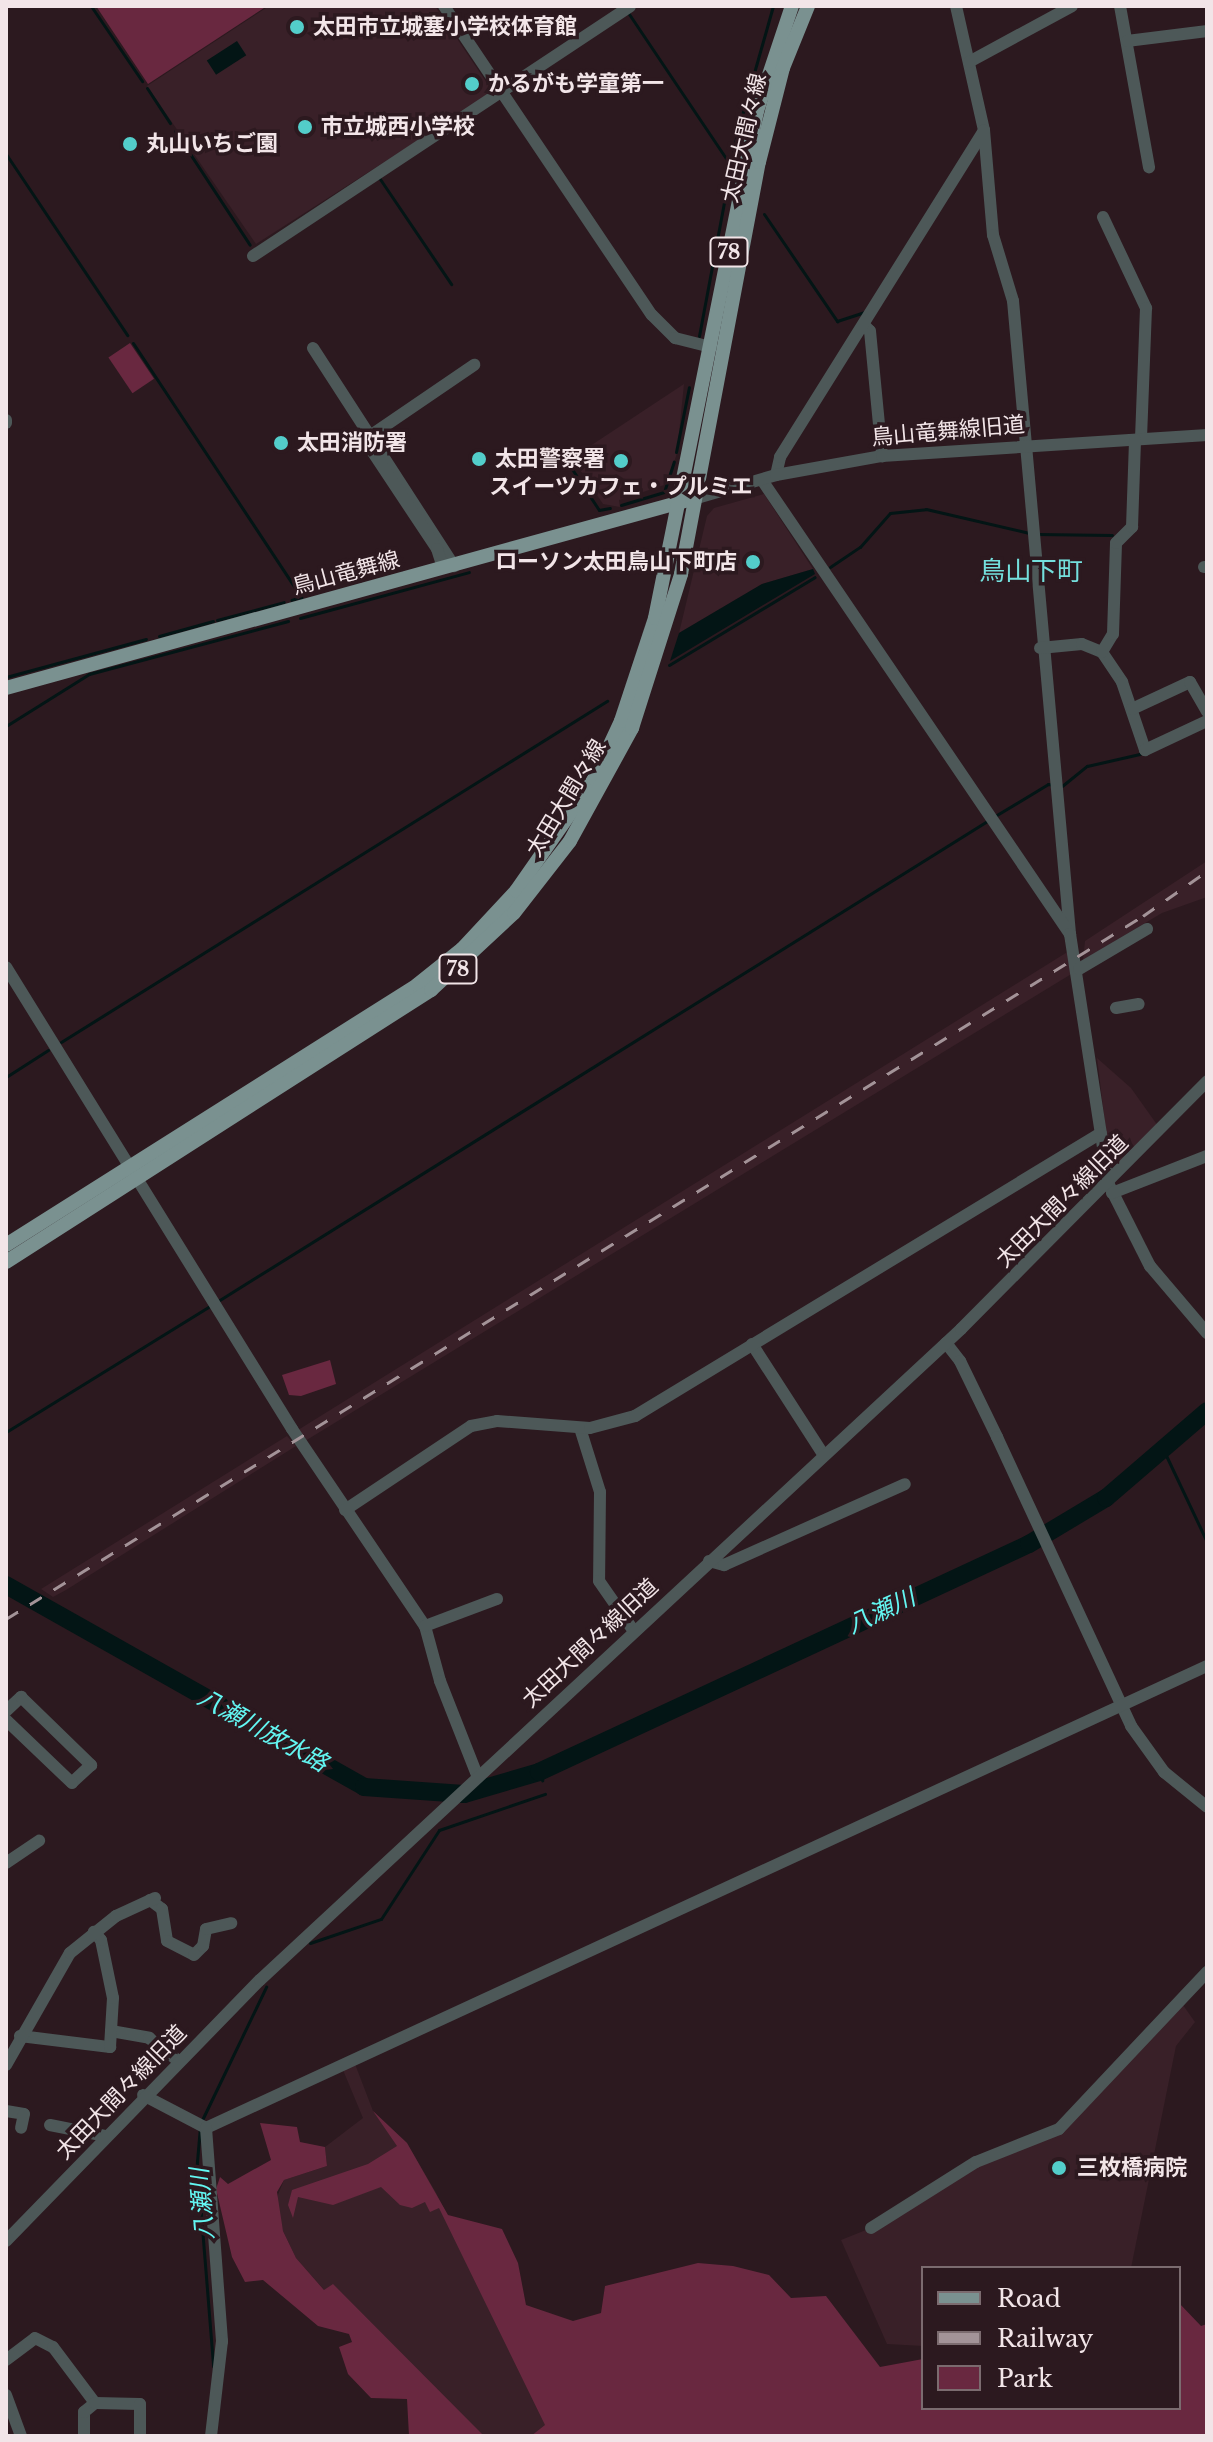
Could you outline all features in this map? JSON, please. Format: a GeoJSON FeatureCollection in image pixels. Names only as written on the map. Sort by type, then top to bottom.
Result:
{"type":"FeatureCollection","features":[{"type":"Feature","properties":{"kind":"main road","name":"太田大間々線"},"geometry":{"type":"LineString","coordinates":[[6,1262],[387,1008],[462,949],[516,891],[594,779],[621,721],[652,628],[681,502],[757,111],[792,6]]}},
{"type":"Feature","properties":{"kind":"main road","name":"太田大間々線"},"geometry":{"type":"LineString","coordinates":[[6,1245],[135,1174],[396,1015],[466,962],[522,904],[578,828],[632,728],[677,589],[697,498],[759,162],[783,68],[808,6]]}},
{"type":"Feature","properties":{"kind":"main road","name":"鳥山竜舞線"},"geometry":{"type":"LineString","coordinates":[[6,688],[697,498]]}},
{"type":"Feature","properties":{"kind":"street"},"geometry":{"type":"LineString","coordinates":[[444,6],[657,322],[675,338],[711,347]]}},
{"type":"Feature","properties":{"kind":"street"},"geometry":{"type":"LineString","coordinates":[[253,256],[630,6]]}},
{"type":"Feature","properties":{"kind":"street"},"geometry":{"type":"LineString","coordinates":[[956,6],[984,130],[993,231],[1013,301],[1027,443],[1040,648],[1070,934],[1079,969],[1111,1189],[1150,1266],[1207,1333]]}},
{"type":"Feature","properties":{"kind":"street"},"geometry":{"type":"LineString","coordinates":[[969,62],[1072,6]]}},
{"type":"Feature","properties":{"kind":"street"},"geometry":{"type":"LineString","coordinates":[[1120,6],[1149,167]]}},
{"type":"Feature","properties":{"kind":"street"},"geometry":{"type":"LineString","coordinates":[[1127,41],[1207,31]]}},
{"type":"Feature","properties":{"kind":"street"},"geometry":{"type":"LineString","coordinates":[[776,475],[780,457],[984,130]]}},
{"type":"Feature","properties":{"kind":"street"},"geometry":{"type":"LineString","coordinates":[[1102,652],[1113,634],[1116,543],[1132,527],[1146,308],[1103,217]]}},
{"type":"Feature","properties":{"kind":"street"},"geometry":{"type":"LineString","coordinates":[[864,325],[870,331],[882,456]]}},
{"type":"Feature","properties":{"kind":"street"},"geometry":{"type":"LineString","coordinates":[[368,437],[337,399],[313,348],[368,437],[448,567]]}},
{"type":"Feature","properties":{"kind":"street"},"geometry":{"type":"LineString","coordinates":[[368,437],[474,365]]}},
{"type":"Feature","properties":{"kind":"street","name":"鳥山竜舞線旧道"},"geometry":{"type":"LineString","coordinates":[[697,498],[776,475],[882,456],[1027,443],[1207,435]]}},
{"type":"Feature","properties":{"kind":"street"},"geometry":{"type":"LineString","coordinates":[[762,480],[1070,934]]}},
{"type":"Feature","properties":{"kind":"street"},"geometry":{"type":"LineString","coordinates":[[1040,648],[1082,644],[1102,652],[1132,709],[1145,750],[1207,721]]}},
{"type":"Feature","properties":{"kind":"street"},"geometry":{"type":"LineString","coordinates":[[1132,709],[1190,682],[1207,712]]}},
{"type":"Feature","properties":{"kind":"street"},"geometry":{"type":"LineString","coordinates":[[1079,969],[1147,929]]}},
{"type":"Feature","properties":{"kind":"street"},"geometry":{"type":"LineString","coordinates":[[6,967],[345,1510],[425,1626],[440,1681],[474,1778]]}},
{"type":"Feature","properties":{"kind":"street"},"geometry":{"type":"LineString","coordinates":[[1116,1008],[1139,1004]]}},
{"type":"Feature","properties":{"kind":"street","name":"太田大間々線旧道"},"geometry":{"type":"LineString","coordinates":[[6,2241],[143,2095],[440,1810],[1111,1189],[1207,1081]]}},
{"type":"Feature","properties":{"kind":"street"},"geometry":{"type":"LineString","coordinates":[[345,1510],[471,1426],[497,1421],[580,1428],[635,1416],[1101,1133]]}},
{"type":"Feature","properties":{"kind":"street"},"geometry":{"type":"LineString","coordinates":[[1111,1189],[1186,1159],[1207,1156]]}},
{"type":"Feature","properties":{"kind":"street"},"geometry":{"type":"LineString","coordinates":[[946,1343],[960,1361],[1121,1706],[1164,1772],[1207,1807]]}},
{"type":"Feature","properties":{"kind":"street"},"geometry":{"type":"LineString","coordinates":[[752,1344],[823,1454]]}},
{"type":"Feature","properties":{"kind":"street"},"geometry":{"type":"LineString","coordinates":[[580,1428],[600,1492],[599,1581],[633,1630]]}},
{"type":"Feature","properties":{"kind":"street"},"geometry":{"type":"LineString","coordinates":[[709,1561],[724,1565],[905,1484]]}},
{"type":"Feature","properties":{"kind":"street"},"geometry":{"type":"LineString","coordinates":[[425,1626],[497,1599]]}},
{"type":"Feature","properties":{"kind":"street"},"geometry":{"type":"LineString","coordinates":[[200,2125],[1207,1666]]}},
{"type":"Feature","properties":{"kind":"street"},"geometry":{"type":"LineString","coordinates":[[6,1711],[21,1697],[91,1765],[72,1783],[6,1720]]}},
{"type":"Feature","properties":{"kind":"street"},"geometry":{"type":"LineString","coordinates":[[6,1863],[39,1841]]}},
{"type":"Feature","properties":{"kind":"street"},"geometry":{"type":"LineString","coordinates":[[6,2065],[70,1953],[94,1932],[153,1899],[162,1909],[167,1941],[194,1955],[203,1946],[206,1929],[231,1923]]}},
{"type":"Feature","properties":{"kind":"street"},"geometry":{"type":"LineString","coordinates":[[20,2036],[110,2047],[113,1998],[101,1940],[94,1932]]}},
{"type":"Feature","properties":{"kind":"street"},"geometry":{"type":"LineString","coordinates":[[871,2228],[976,2162],[1059,2129],[1207,1972]]}},
{"type":"Feature","properties":{"kind":"street"},"geometry":{"type":"LineString","coordinates":[[111,2031],[149,2038],[178,2061]]}},
{"type":"Feature","properties":{"kind":"street"},"geometry":{"type":"LineString","coordinates":[[143,2095],[200,2125]]}},
{"type":"Feature","properties":{"kind":"street"},"geometry":{"type":"LineString","coordinates":[[6,2111],[24,2114],[21,2128]]}},
{"type":"Feature","properties":{"kind":"street"},"geometry":{"type":"LineString","coordinates":[[50,2125],[105,2136]]}},
{"type":"Feature","properties":{"kind":"street"},"geometry":{"type":"LineString","coordinates":[[200,2125],[222,2341],[211,2436]]}},
{"type":"Feature","properties":{"kind":"street"},"geometry":{"type":"LineString","coordinates":[[6,2360],[35,2338],[53,2347],[95,2403]]}},
{"type":"Feature","properties":{"kind":"street"},"geometry":{"type":"LineString","coordinates":[[6,2395],[21,2436]]}},
{"type":"Feature","properties":{"kind":"street"},"geometry":{"type":"LineString","coordinates":[[84,2436],[84,2412],[95,2403],[140,2404],[140,2436]]}},
{"type":"Feature","properties":{"kind":"shaded area","name":"市立城西小学校"},"geometry":{"type":"Polygon","coordinates":[[[269,6],[435,6],[491,89],[489,95],[256,244],[147,86],[269,6]]]}},
{"type":"Feature","properties":{"kind":"shaded area"},"geometry":{"type":"Polygon","coordinates":[[[237,41],[246,55],[216,75],[207,61],[237,41]]]}},
{"type":"Feature","properties":{"kind":"shaded area"},"geometry":{"type":"Polygon","coordinates":[[[684,384],[677,453],[667,484],[619,500],[620,507],[603,504],[572,458],[684,384]]]}},
{"type":"Feature","properties":{"kind":"shaded area","name":"ローソン太田鳥山下町店"},"geometry":{"type":"Polygon","coordinates":[[[764,494],[813,569],[762,584],[679,633],[707,516],[714,508],[764,494]]]}},
{"type":"Feature","properties":{"kind":"shaded area"},"geometry":{"type":"Polygon","coordinates":[[[813,569],[815,574],[670,661],[679,633],[762,584],[813,569]]]}},
{"type":"Feature","properties":{"kind":"shaded area"},"geometry":{"type":"Polygon","coordinates":[[[1207,861],[1207,897],[1162,913],[1083,960],[1085,941],[1207,861]]]}},
{"type":"Feature","properties":{"kind":"shaded area"},"geometry":{"type":"Polygon","coordinates":[[[1069,951],[1073,973],[305,1441],[298,1430],[1069,951]]]}},
{"type":"Feature","properties":{"kind":"shaded area"},"geometry":{"type":"Polygon","coordinates":[[[1097,1058],[1131,1088],[1158,1126],[1111,1171],[1097,1058]]]}},
{"type":"Feature","properties":{"kind":"shaded area"},"geometry":{"type":"Polygon","coordinates":[[[287,1436],[296,1446],[66,1590],[53,1597],[41,1589],[287,1436]]]}},
{"type":"Feature","properties":{"kind":"shaded area","name":"三枚橋病院"},"geometry":{"type":"Polygon","coordinates":[[[1178,1998],[1195,2022],[1176,2046],[1131,2266],[921,2266],[921,2346],[887,2344],[841,2240],[871,2228],[958,2173],[1060,2129],[1178,1998]]]}},
{"type":"Feature","properties":{"kind":"shaded area"},"geometry":{"type":"Polygon","coordinates":[[[355,2064],[373,2111],[407,2143],[435,2191],[554,2423],[538,2436],[467,2436],[333,2300],[296,2258],[283,2231],[275,2202],[284,2180],[327,2166],[325,2147],[363,2118],[343,2070],[355,2064]]]}},
{"type":"Feature","properties":{"kind":"green space"},"geometry":{"type":"Polygon","coordinates":[[[96,6],[267,6],[148,84],[96,6]]]}},
{"type":"Feature","properties":{"kind":"green space"},"geometry":{"type":"Polygon","coordinates":[[[130,343],[154,379],[132,393],[108,358],[130,343]]]}},
{"type":"Feature","properties":{"kind":"green space"},"geometry":{"type":"Polygon","coordinates":[[[330,1360],[336,1384],[301,1396],[289,1395],[282,1375],[330,1360]]]}},
{"type":"Feature","properties":{"kind":"green space"},"geometry":{"type":"Polygon","coordinates":[[[373,2111],[407,2143],[448,2215],[502,2229],[518,2263],[526,2305],[573,2321],[601,2313],[605,2286],[698,2263],[733,2266],[769,2275],[791,2298],[826,2296],[880,2367],[921,2359],[921,2410],[1181,2410],[1181,2305],[1201,2326],[1207,2324],[1207,2436],[531,2436],[545,2425],[439,2208],[430,2212],[425,2202],[412,2208],[400,2205],[381,2187],[333,2205],[298,2197],[293,2218],[288,2205],[292,2190],[368,2164],[397,2146],[373,2111]]]}},
{"type":"Feature","properties":{"kind":"green space"},"geometry":{"type":"Polygon","coordinates":[[[260,2123],[297,2127],[300,2142],[325,2147],[327,2166],[284,2180],[277,2192],[283,2231],[296,2258],[324,2290],[333,2284],[484,2436],[409,2436],[407,2399],[371,2398],[348,2374],[339,2347],[352,2342],[349,2334],[318,2326],[263,2280],[245,2282],[232,2257],[216,2189],[220,2177],[228,2184],[271,2160],[260,2123]]]}},
{"type":"Feature","properties":{"kind":"waterway"},"geometry":{"type":"LineString","coordinates":[[91,6],[142,81]]}},
{"type":"Feature","properties":{"kind":"waterway"},"geometry":{"type":"LineString","coordinates":[[699,336],[737,133],[773,6]]}},
{"type":"Feature","properties":{"kind":"waterway"},"geometry":{"type":"LineString","coordinates":[[627,11],[730,164]]}},
{"type":"Feature","properties":{"kind":"waterway"},"geometry":{"type":"LineString","coordinates":[[147,88],[170,123]]}},
{"type":"Feature","properties":{"kind":"waterway"},"geometry":{"type":"LineString","coordinates":[[175,131],[250,245]]}},
{"type":"Feature","properties":{"kind":"waterway"},"geometry":{"type":"LineString","coordinates":[[6,154],[127,335]]}},
{"type":"Feature","properties":{"kind":"waterway"},"geometry":{"type":"LineString","coordinates":[[380,179],[451,284]]}},
{"type":"Feature","properties":{"kind":"waterway"},"geometry":{"type":"LineString","coordinates":[[764,214],[837,321],[865,312]]}},
{"type":"Feature","properties":{"kind":"waterway"},"geometry":{"type":"LineString","coordinates":[[133,343],[301,597],[291,600]]}},
{"type":"Feature","properties":{"kind":"waterway"},"geometry":{"type":"LineString","coordinates":[[676,452],[689,387]]}},
{"type":"Feature","properties":{"kind":"waterway"},"geometry":{"type":"LineString","coordinates":[[621,505],[664,492],[674,462]]}},
{"type":"Feature","properties":{"kind":"waterway"},"geometry":{"type":"LineString","coordinates":[[568,463],[599,510],[610,508]]}},
{"type":"Feature","properties":{"kind":"waterway"},"geometry":{"type":"LineString","coordinates":[[830,567],[860,547],[890,513],[926,509],[1029,533]]}},
{"type":"Feature","properties":{"kind":"waterway"},"geometry":{"type":"LineString","coordinates":[[1036,534],[1112,535]]}},
{"type":"Feature","properties":{"kind":"waterway"},"geometry":{"type":"LineString","coordinates":[[300,618],[469,572]]}},
{"type":"Feature","properties":{"kind":"waterway"},"geometry":{"type":"LineString","coordinates":[[669,665],[815,577]]}},
{"type":"Feature","properties":{"kind":"waterway"},"geometry":{"type":"LineString","coordinates":[[217,620],[284,602]]}},
{"type":"Feature","properties":{"kind":"waterway"},"geometry":{"type":"LineString","coordinates":[[159,636],[213,621]]}},
{"type":"Feature","properties":{"kind":"waterway"},"geometry":{"type":"LineString","coordinates":[[6,726],[89,674],[288,621]]}},
{"type":"Feature","properties":{"kind":"waterway"},"geometry":{"type":"LineString","coordinates":[[6,677],[146,639]]}},
{"type":"Feature","properties":{"kind":"waterway"},"geometry":{"type":"LineString","coordinates":[[61,1042],[607,701]]}},
{"type":"Feature","properties":{"kind":"waterway"},"geometry":{"type":"LineString","coordinates":[[1062,786],[1087,766],[1140,754]]}},
{"type":"Feature","properties":{"kind":"waterway"},"geometry":{"type":"LineString","coordinates":[[995,816],[1048,784],[1054,785]]}},
{"type":"Feature","properties":{"kind":"waterway"},"geometry":{"type":"LineString","coordinates":[[218,1301],[989,820]]}},
{"type":"Feature","properties":{"kind":"waterway"},"geometry":{"type":"LineString","coordinates":[[6,1077],[48,1050]]}},
{"type":"Feature","properties":{"kind":"waterway"},"geometry":{"type":"LineString","coordinates":[[6,1432],[212,1305]]}},
{"type":"Feature","properties":{"kind":"waterway","name":"八瀬川"},"geometry":{"type":"LineString","coordinates":[[6,1585],[364,1787],[464,1794],[539,1772],[1029,1544],[1106,1498],[1207,1411]]}},
{"type":"Feature","properties":{"kind":"waterway"},"geometry":{"type":"LineString","coordinates":[[1163,1449],[1207,1542]]}},
{"type":"Feature","properties":{"kind":"waterway","name":"八瀬川"},"geometry":{"type":"LineString","coordinates":[[539,1772],[542,1780]]}},
{"type":"Feature","properties":{"kind":"waterway","name":"八瀬川"},"geometry":{"type":"LineString","coordinates":[[310,1943],[381,1919],[439,1830],[545,1794]]}},
{"type":"Feature","properties":{"kind":"waterway","name":"八瀬川"},"geometry":{"type":"LineString","coordinates":[[202,2120],[266,1987]]}},
{"type":"Feature","properties":{"kind":"waterway","name":"八瀬川"},"geometry":{"type":"LineString","coordinates":[[200,2127],[197,2165],[213,2366]]}},
{"type":"Feature","properties":{"kind":"railway"},"geometry":{"type":"LineString","coordinates":[[6,1619],[1143,916],[1207,871]]}},
{"type":"Feature","properties":{"kind":"place","name":"太田市立城塞小学校体育館"},"geometry":{"type":"Point","coordinates":[297,27]}},
{"type":"Feature","properties":{"kind":"place","name":"かるがも学童第一"},"geometry":{"type":"Point","coordinates":[472,84]}},
{"type":"Feature","properties":{"kind":"place","name":"市立城西小学校"},"geometry":{"type":"Point","coordinates":[305,127]}},
{"type":"Feature","properties":{"kind":"place","name":"丸山いちご園"},"geometry":{"type":"Point","coordinates":[130,144]}},
{"type":"Feature","properties":{"kind":"place","name":"太田消防署"},"geometry":{"type":"Point","coordinates":[281,443]}},
{"type":"Feature","properties":{"kind":"place","name":"太田警察署"},"geometry":{"type":"Point","coordinates":[479,459]}},
{"type":"Feature","properties":{"kind":"place","name":"スイーツカフェ・プルミエ"},"geometry":{"type":"Point","coordinates":[621,461]}},
{"type":"Feature","properties":{"kind":"place","name":"ローソン太田鳥山下町店"},"geometry":{"type":"Point","coordinates":[753,562]}},
{"type":"Feature","properties":{"kind":"place","name":"三枚橋病院"},"geometry":{"type":"Point","coordinates":[1059,2168]}},
{"type":"Feature","properties":{"kind":"district","name":"鳥山下町"},"geometry":{"type":"Point","coordinates":[1031,572]}},
{"type":"Feature","properties":{"kind":"water label","name":"八瀬川放水路"},"geometry":{"type":"Point","coordinates":[263,1730]}}]}
